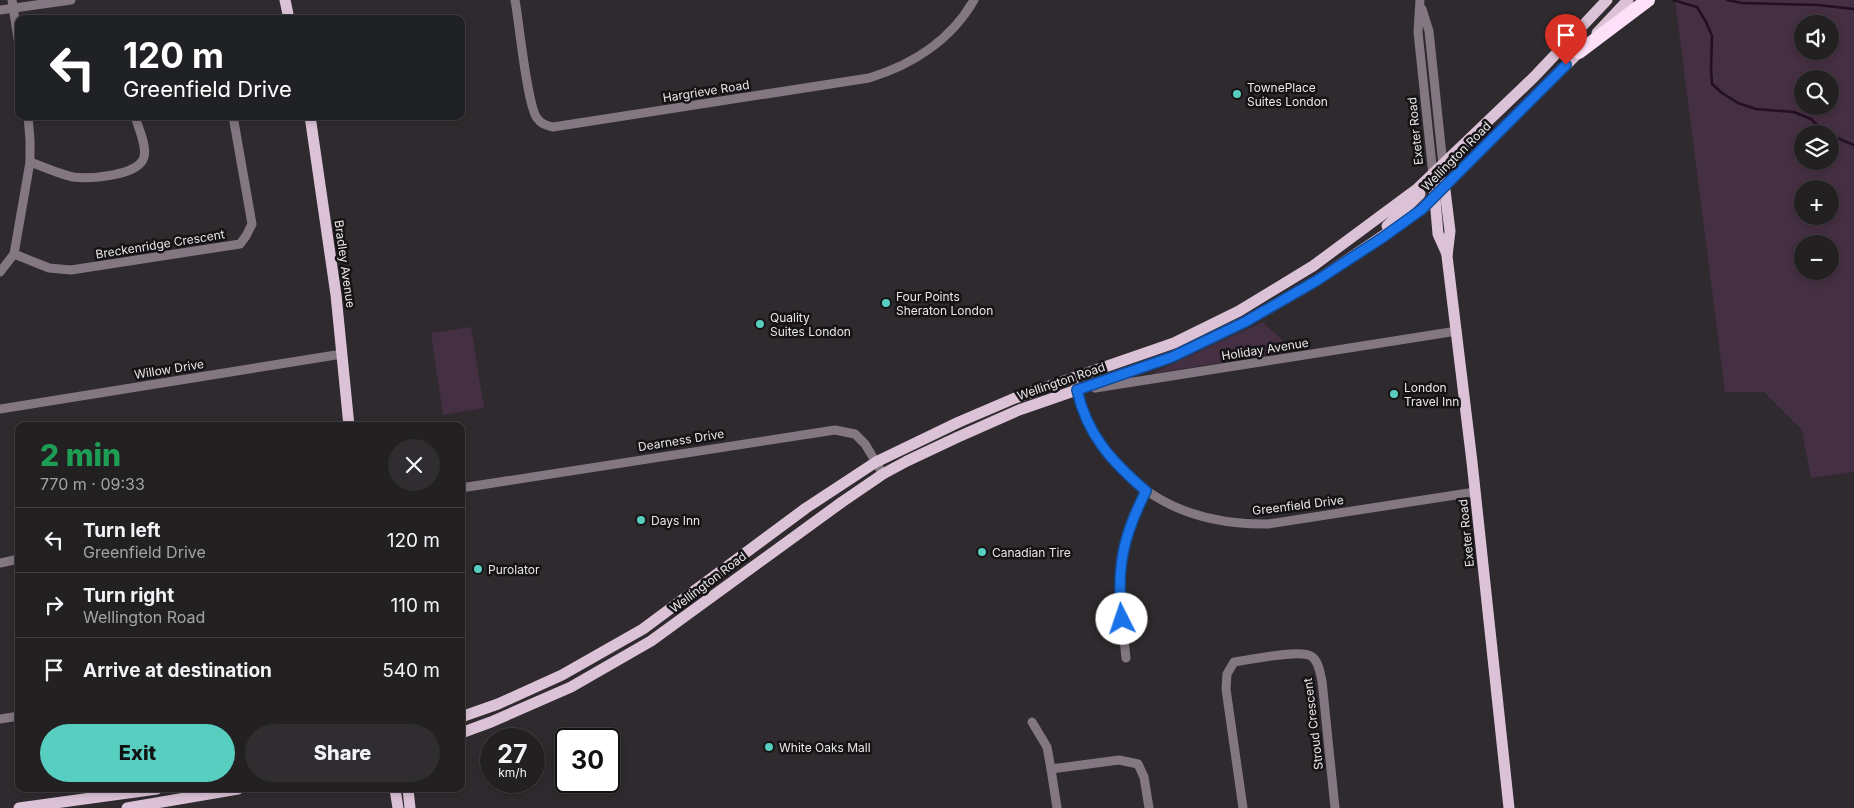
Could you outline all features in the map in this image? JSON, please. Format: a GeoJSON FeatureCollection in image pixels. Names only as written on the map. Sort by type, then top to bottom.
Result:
{"type":"FeatureCollection","features":[{"type":"Feature","properties":{"kind":"highway"},"geometry":{"type":"LineString","coordinates":[[1579,52],[1648,0]]}},
{"type":"Feature","properties":{"kind":"main road"},"geometry":{"type":"LineString","coordinates":[[284,0],[288,15]]}},
{"type":"Feature","properties":{"kind":"main road","name":"Wellington Road"},"geometry":{"type":"LineString","coordinates":[[465,716],[498,704],[562,675],[637,632],[826,494],[876,462],[959,422],[1015,398],[1174,343],[1239,311],[1313,266],[1433,177],[1534,77],[1607,0]]}},
{"type":"Feature","properties":{"kind":"main road","name":"Wellington Road"},"geometry":{"type":"LineString","coordinates":[[465,732],[571,687],[645,644],[709,600],[770,552],[883,474],[942,444],[1020,410],[1172,357],[1245,322],[1316,281],[1421,210],[1579,52],[1628,0]]}},
{"type":"Feature","properties":{"kind":"main road","name":"Bradley Avenue"},"geometry":{"type":"LineString","coordinates":[[311,120],[336,295],[351,422]]}},
{"type":"Feature","properties":{"kind":"main road","name":"Exeter Road"},"geometry":{"type":"LineString","coordinates":[[1443,165],[1450,230],[1447,256],[1457,331],[1509,808]]}},
{"type":"Feature","properties":{"kind":"main road"},"geometry":{"type":"LineString","coordinates":[[1360,252],[1409,206],[1433,177]]}},
{"type":"Feature","properties":{"kind":"main road","name":"Exeter Road"},"geometry":{"type":"LineString","coordinates":[[1433,177],[1438,234],[1447,256]]}},
{"type":"Feature","properties":{"kind":"main road"},"geometry":{"type":"LineString","coordinates":[[637,632],[645,644]]}},
{"type":"Feature","properties":{"kind":"main road"},"geometry":{"type":"LineString","coordinates":[[19,808],[135,792]]}},
{"type":"Feature","properties":{"kind":"main road"},"geometry":{"type":"LineString","coordinates":[[127,808],[220,792]]}},
{"type":"Feature","properties":{"kind":"main road"},"geometry":{"type":"LineString","coordinates":[[395,792],[398,808]]}},
{"type":"Feature","properties":{"kind":"main road"},"geometry":{"type":"LineString","coordinates":[[408,792],[410,808]]}},
{"type":"Feature","properties":{"kind":"street"},"geometry":{"type":"LineString","coordinates":[[0,10],[13,4],[71,0]]}},
{"type":"Feature","properties":{"kind":"street","name":"Hargrieve Road"},"geometry":{"type":"LineString","coordinates":[[516,0],[529,91],[535,117],[543,125],[553,126],[869,78],[898,68],[928,50],[957,24],[974,0]]}},
{"type":"Feature","properties":{"kind":"street","name":"Exeter Road"},"geometry":{"type":"LineString","coordinates":[[1420,1],[1429,31],[1443,165]]}},
{"type":"Feature","properties":{"kind":"street","name":"Exeter Road"},"geometry":{"type":"LineString","coordinates":[[1420,1],[1418,32],[1433,177]]}},
{"type":"Feature","properties":{"kind":"street"},"geometry":{"type":"LineString","coordinates":[[13,4],[15,18]]}},
{"type":"Feature","properties":{"kind":"street"},"geometry":{"type":"LineString","coordinates":[[0,272],[14,254],[30,162],[28,120]]}},
{"type":"Feature","properties":{"kind":"street"},"geometry":{"type":"LineString","coordinates":[[30,162],[74,177],[107,176],[123,173],[138,166],[144,158],[144,148],[136,120]]}},
{"type":"Feature","properties":{"kind":"street","name":"Breckenridge Crescent"},"geometry":{"type":"LineString","coordinates":[[14,254],[49,268],[71,270],[240,244],[252,224],[234,120]]}},
{"type":"Feature","properties":{"kind":"street","name":"Holiday Avenue"},"geometry":{"type":"LineString","coordinates":[[1077,390],[1457,331]]}},
{"type":"Feature","properties":{"kind":"street","name":"Willow Drive"},"geometry":{"type":"LineString","coordinates":[[0,409],[342,354]]}},
{"type":"Feature","properties":{"kind":"street","name":"Greenfield Drive"},"geometry":{"type":"LineString","coordinates":[[1073,378],[1082,412],[1095,437],[1121,470],[1146,491],[1182,511],[1217,521],[1242,524],[1268,524],[1475,492]]}},
{"type":"Feature","properties":{"kind":"street","name":"Dearness Drive"},"geometry":{"type":"LineString","coordinates":[[465,487],[835,430],[855,434],[865,444],[883,474]]}},
{"type":"Feature","properties":{"kind":"street"},"geometry":{"type":"LineString","coordinates":[[1126,658],[1120,599],[1120,570],[1124,545],[1132,518],[1146,491]]}},
{"type":"Feature","properties":{"kind":"street"},"geometry":{"type":"LineString","coordinates":[[0,563],[15,560]]}},
{"type":"Feature","properties":{"kind":"street","name":"Stroud Crescent"},"geometry":{"type":"LineString","coordinates":[[1242,808],[1226,689],[1227,674],[1234,662],[1303,654],[1311,656],[1318,663],[1322,681],[1335,808]]}},
{"type":"Feature","properties":{"kind":"street"},"geometry":{"type":"LineString","coordinates":[[0,719],[15,717]]}},
{"type":"Feature","properties":{"kind":"street"},"geometry":{"type":"LineString","coordinates":[[1032,722],[1047,746],[1057,808]]}},
{"type":"Feature","properties":{"kind":"street"},"geometry":{"type":"LineString","coordinates":[[1051,769],[1119,760],[1138,764],[1144,777],[1149,808]]}},
{"type":"Feature","properties":{"kind":"shaded area"},"geometry":{"type":"Polygon","coordinates":[[[1675,0],[1854,0],[1854,472],[1811,478],[1802,430],[1764,392],[1725,392],[1675,0]]]}},
{"type":"Feature","properties":{"kind":"shaded area"},"geometry":{"type":"Polygon","coordinates":[[[1262,322],[1288,345],[1288,349],[1284,352],[1151,374],[1262,322]]]}},
{"type":"Feature","properties":{"kind":"shaded area"},"geometry":{"type":"Polygon","coordinates":[[[471,327],[484,408],[443,415],[431,333],[471,327]]]}},
{"type":"Feature","properties":{"kind":"waterway"},"geometry":{"type":"LineString","coordinates":[[1673,0],[1697,7],[1706,22],[1712,36],[1712,84],[1722,93],[1738,103],[1756,109],[1794,112],[1811,119],[1817,125]]}},
{"type":"Feature","properties":{"kind":"waterway"},"geometry":{"type":"LineString","coordinates":[[1727,0],[1742,3],[1818,5],[1854,9]]}},
{"type":"Feature","properties":{"kind":"waterway"},"geometry":{"type":"LineString","coordinates":[[1839,139],[1854,145]]}},
{"type":"Feature","properties":{"kind":"place","name":"TownePlace Suites London"},"geometry":{"type":"Point","coordinates":[1237,94]}},
{"type":"Feature","properties":{"kind":"place","name":"Four Points Sheraton London"},"geometry":{"type":"Point","coordinates":[886,303]}},
{"type":"Feature","properties":{"kind":"place","name":"Quality Suites London"},"geometry":{"type":"Point","coordinates":[760,324]}},
{"type":"Feature","properties":{"kind":"place","name":"London Travel Inn"},"geometry":{"type":"Point","coordinates":[1394,394]}},
{"type":"Feature","properties":{"kind":"place","name":"Days Inn"},"geometry":{"type":"Point","coordinates":[641,520]}},
{"type":"Feature","properties":{"kind":"place","name":"Canadian Tire"},"geometry":{"type":"Point","coordinates":[982,552]}},
{"type":"Feature","properties":{"kind":"place","name":"Purolator"},"geometry":{"type":"Point","coordinates":[478,569]}},
{"type":"Feature","properties":{"kind":"place","name":"White Oaks Mall"},"geometry":{"type":"Point","coordinates":[769,747]}},
{"type":"Feature","properties":{"kind":"route"},"geometry":{"type":"LineString","coordinates":[[1122,619],[1120,570],[1124,545],[1132,518],[1146,491],[1121,470],[1095,437],[1082,412],[1077,390],[1172,357],[1245,322],[1316,281],[1382,238],[1421,210],[1566,65]]}}]}
